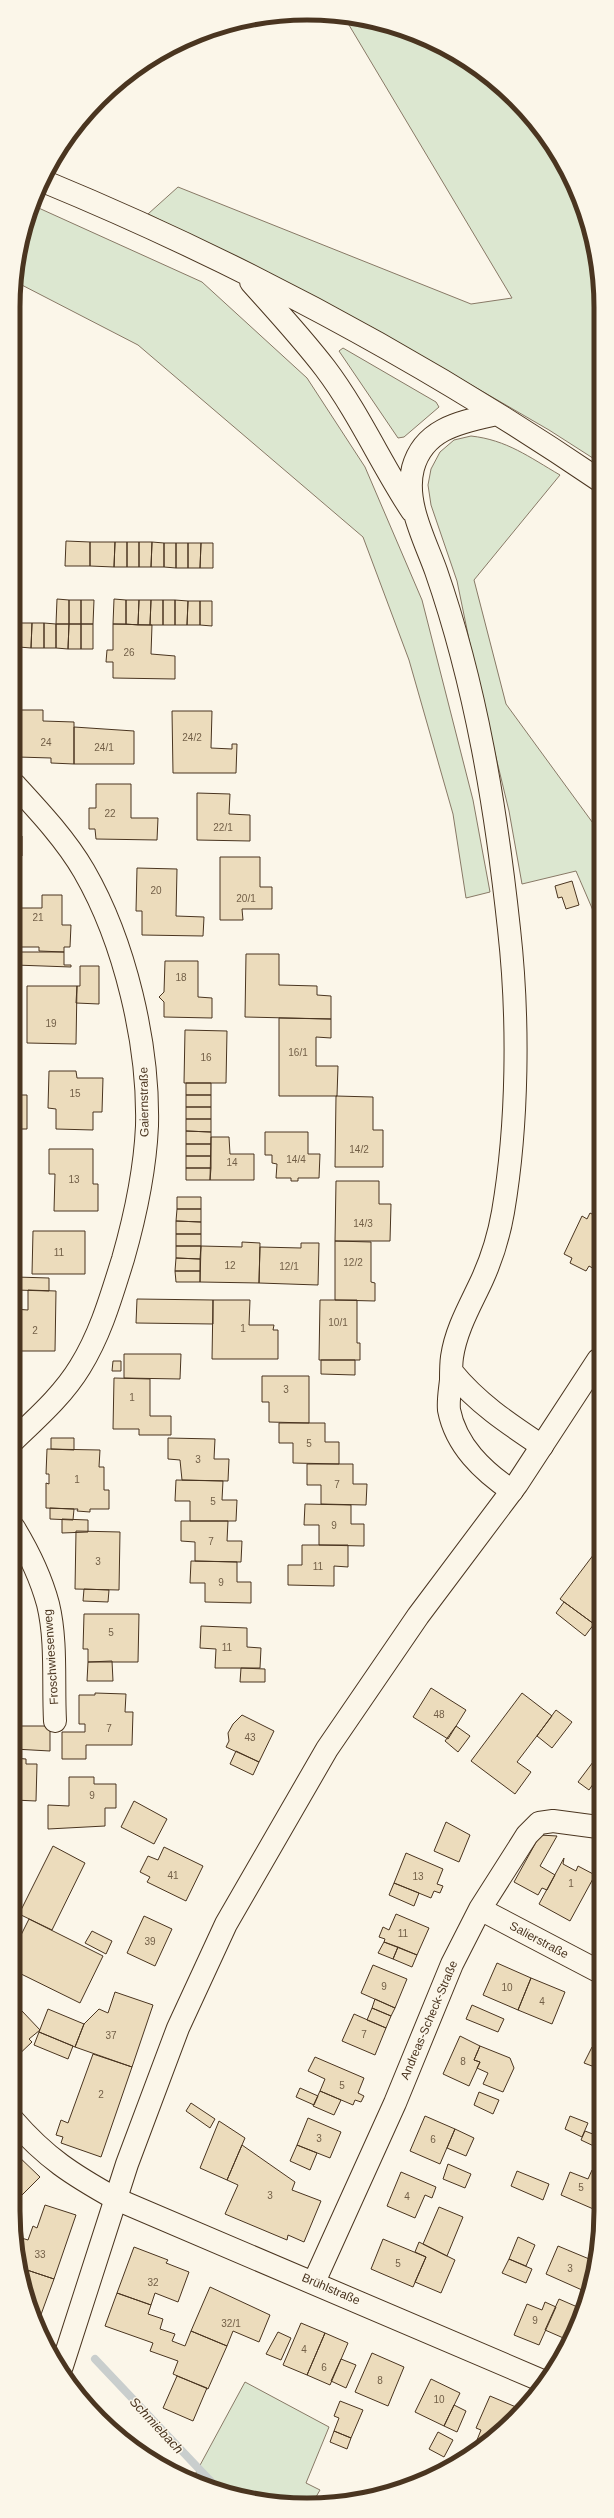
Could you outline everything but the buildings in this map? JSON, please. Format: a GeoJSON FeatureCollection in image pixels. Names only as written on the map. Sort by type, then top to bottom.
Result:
{"type":"FeatureCollection","features":[{"type":"Feature","properties":{"kind":"main road"},"geometry":{"type":"LineString","coordinates":[[48,183],[143,224],[242,272],[372,340],[496,414],[594,477]]}},
{"type":"Feature","properties":{"kind":"main road"},"geometry":{"type":"LineString","coordinates":[[242,272],[325,368],[361,423],[388,475],[416,518]]}},
{"type":"Feature","properties":{"kind":"main road"},"geometry":{"type":"LineString","coordinates":[[496,414],[447,426],[428,441],[414,466],[411,481],[416,518],[450,617],[478,728],[498,833],[511,942],[514,1018],[513,1133],[503,1212],[495,1246],[463,1320],[452,1355],[452,1372],[448,1406],[455,1433],[488,1475],[512,1491]]}},
{"type":"Feature","properties":{"kind":"main road","name":"Gaiernstraße"},"geometry":{"type":"LineString","coordinates":[[20,792],[53,829],[83,870],[116,944],[138,1022],[145,1078],[147,1127],[140,1186],[128,1242],[107,1313],[80,1368],[61,1393],[20,1428]]}},
{"type":"Feature","properties":{"kind":"main road"},"geometry":{"type":"LineString","coordinates":[[452,1372],[470,1394],[542,1446]]}},
{"type":"Feature","properties":{"kind":"main road"},"geometry":{"type":"LineString","coordinates":[[63,2362],[116,2199],[178,2028],[226,1924],[327,1749],[418,1616],[512,1491],[594,1372]]}},
{"type":"Feature","properties":{"kind":"main road","name":"Froschwiesenweg"},"geometry":{"type":"LineString","coordinates":[[20,1539],[31,1560],[48,1604],[51,1632],[55,1721]]}},
{"type":"Feature","properties":{"kind":"main road","name":"Andreas-Scheck-Straße"},"geometry":{"type":"LineString","coordinates":[[314,2282],[395,2103],[452,1964],[480,1908],[527,1835],[538,1823],[553,1821],[594,1826]]}},
{"type":"Feature","properties":{"kind":"main road","name":"Salierstraße"},"geometry":{"type":"LineString","coordinates":[[480,1908],[594,1969]]}},
{"type":"Feature","properties":{"kind":"main road","name":"Brühlstraße"},"geometry":{"type":"LineString","coordinates":[[20,2127],[56,2163],[78,2179],[116,2199],[314,2282],[539,2380]]}},
{"type":"Feature","properties":{"kind":"green space"},"geometry":{"type":"Polygon","coordinates":[[[348,23],[381,30],[399,35],[434,50],[450,58],[482,79],[510,104],[535,132],[556,164],[564,180],[579,215],[592,270],[594,307],[594,459],[549,430],[373,328],[148,214],[178,187],[471,304],[512,298],[348,23]]]}},
{"type":"Feature","properties":{"kind":"green space"},"geometry":{"type":"Polygon","coordinates":[[[38,208],[202,282],[307,378],[365,467],[422,600],[473,800],[490,892],[466,898],[453,814],[409,660],[363,537],[138,345],[21,285],[22,270],[26,251],[38,208]]]}},
{"type":"Feature","properties":{"kind":"green space"},"geometry":{"type":"Polygon","coordinates":[[[343,348],[436,402],[439,407],[404,437],[398,438],[339,351],[343,348]]]}},
{"type":"Feature","properties":{"kind":"green space"},"geometry":{"type":"Polygon","coordinates":[[[471,436],[496,441],[517,450],[560,475],[474,580],[506,704],[594,825],[594,913],[576,871],[522,884],[509,811],[478,683],[457,581],[431,505],[428,485],[431,469],[440,452],[454,440],[471,436]]]}},
{"type":"Feature","properties":{"kind":"green space"},"geometry":{"type":"Polygon","coordinates":[[[245,2382],[329,2427],[306,2483],[320,2490],[316,2498],[270,2496],[215,2483],[195,2475],[245,2382]]]}},
{"type":"Feature","properties":{"kind":"waterway","name":"Schmiebach"},"geometry":{"type":"LineString","coordinates":[[95,2359],[211,2481]]}}]}
